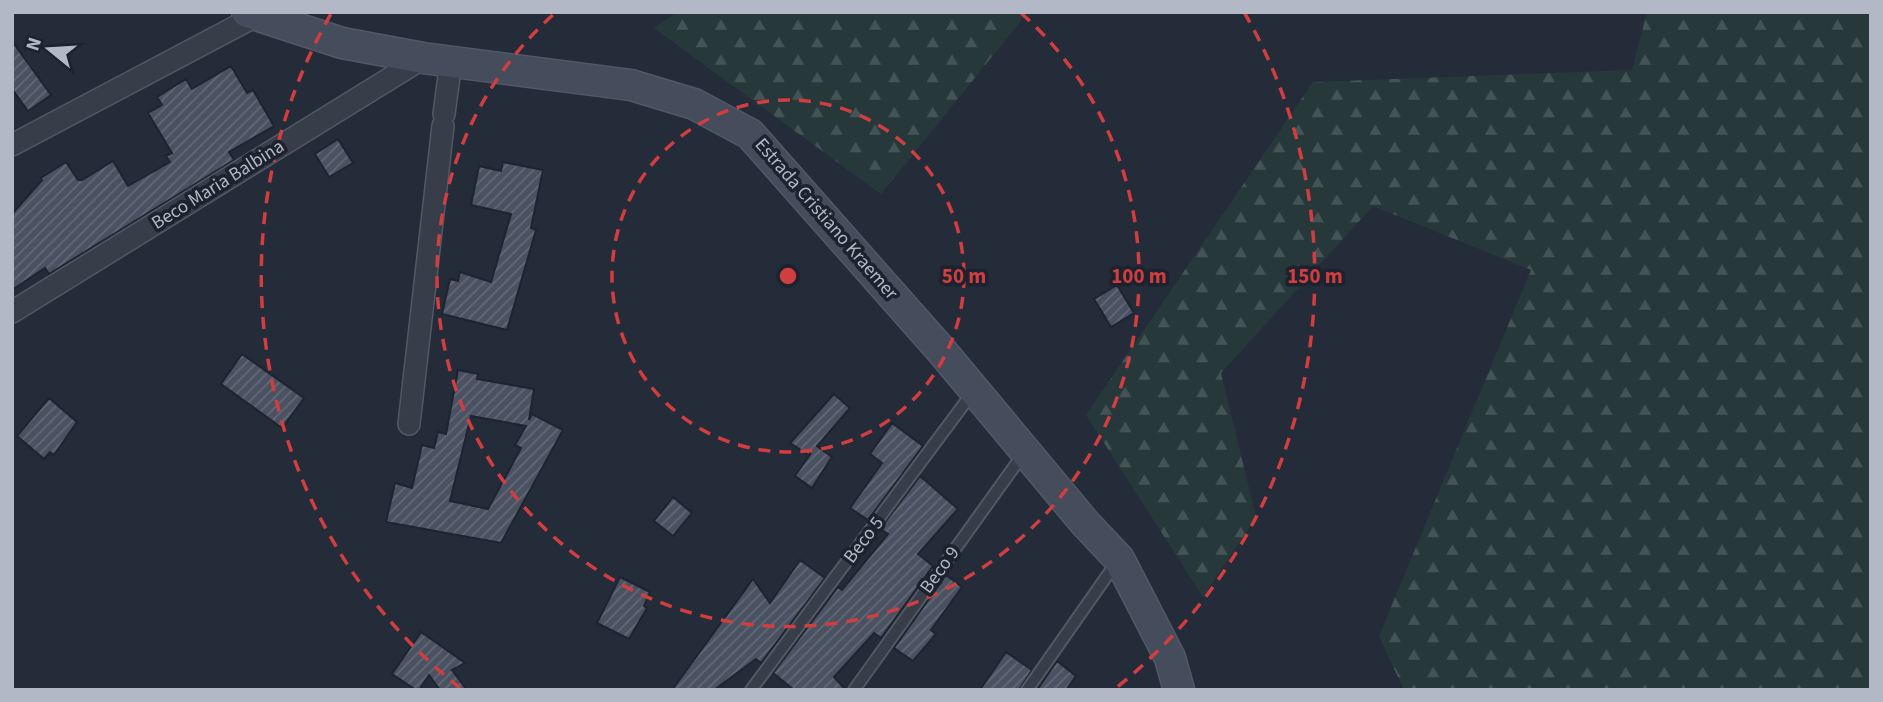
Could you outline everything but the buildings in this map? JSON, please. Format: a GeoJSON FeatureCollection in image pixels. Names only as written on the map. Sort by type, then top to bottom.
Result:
{"type":"FeatureCollection","features":[{"type":"Feature","properties":{"kind":"main road","name":"Estrada Cristiano Kraemer"},"geometry":{"type":"LineString","coordinates":[[251,14],[342,43],[437,60],[631,85],[694,104],[750,134],[1119,559],[1170,658],[1179,690]]}},
{"type":"Feature","properties":{"kind":"street"},"geometry":{"type":"LineString","coordinates":[[12,145],[251,14]]}},
{"type":"Feature","properties":{"kind":"street"},"geometry":{"type":"LineString","coordinates":[[409,424],[443,120],[437,60]]}},
{"type":"Feature","properties":{"kind":"street","name":"Beco Maria Balbina"},"geometry":{"type":"LineString","coordinates":[[12,312],[437,60]]}},
{"type":"Feature","properties":{"kind":"lane","name":"Beco 5"},"geometry":{"type":"LineString","coordinates":[[751,690],[975,390]]}},
{"type":"Feature","properties":{"kind":"lane","name":"Beco 9"},"geometry":{"type":"LineString","coordinates":[[855,690],[1025,451]]}},
{"type":"Feature","properties":{"kind":"lane"},"geometry":{"type":"LineString","coordinates":[[1027,690],[1119,559]]}},
{"type":"Feature","properties":{"kind":"green space"},"geometry":{"type":"Polygon","coordinates":[[[677,12],[1028,12],[881,194],[654,28],[677,12]]]}},
{"type":"Feature","properties":{"kind":"green space"},"geometry":{"type":"Polygon","coordinates":[[[1647,12],[1871,12],[1871,690],[1404,690],[1379,636],[1531,270],[1373,206],[1221,373],[1256,517],[1203,597],[1086,415],[1313,82],[1632,70],[1647,12]]]}}]}
